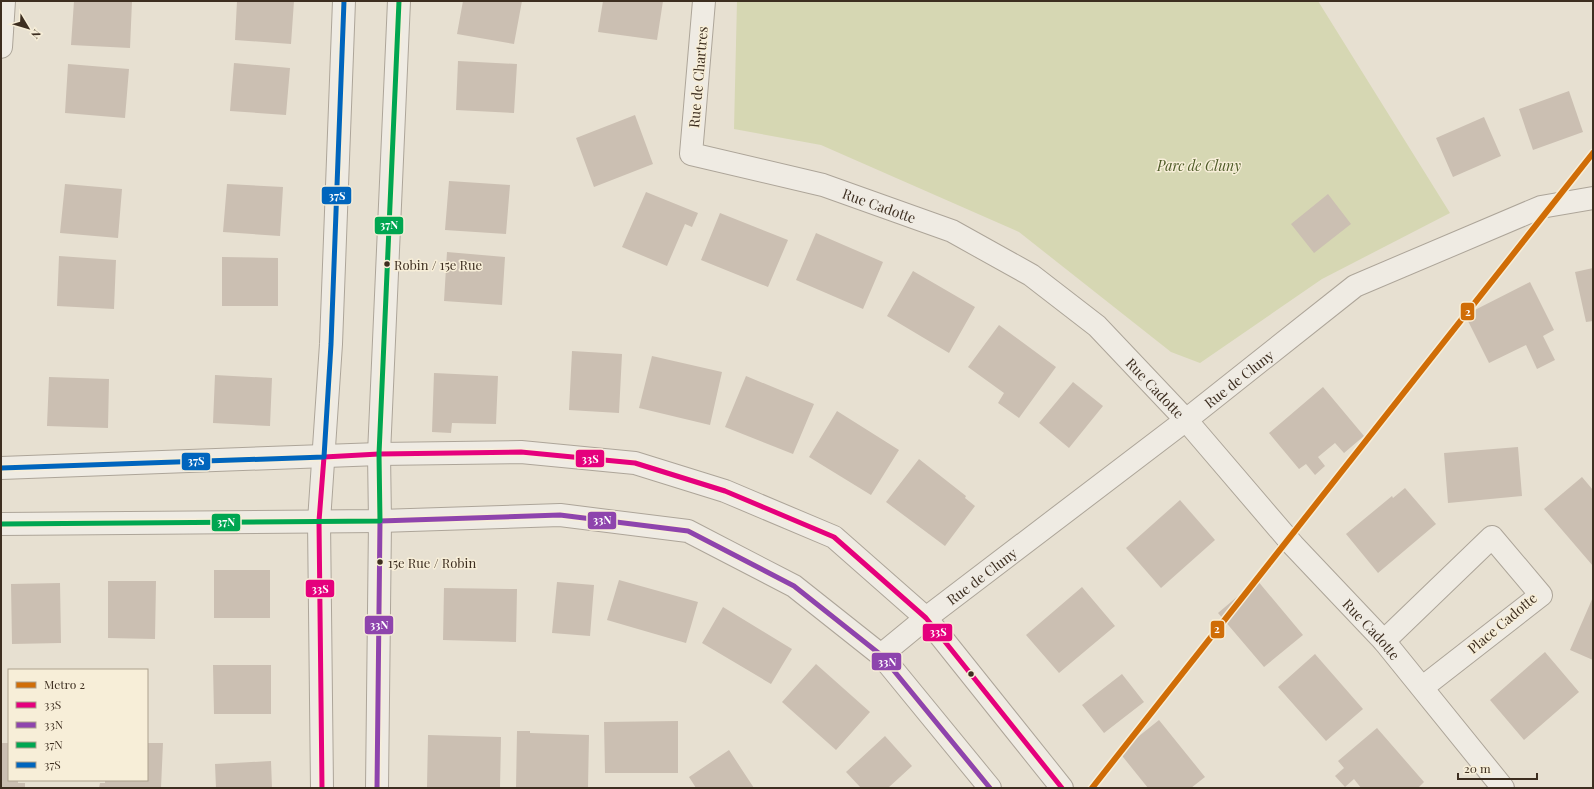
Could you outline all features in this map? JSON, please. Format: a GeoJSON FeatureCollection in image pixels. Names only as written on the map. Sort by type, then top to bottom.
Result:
{"type":"FeatureCollection","features":[{"type":"Feature","properties":{"kind":"street"},"geometry":{"type":"LineString","coordinates":[[1,46],[4,1]]}},
{"type":"Feature","properties":{"kind":"street"},"geometry":{"type":"LineString","coordinates":[[322,788],[319,521],[331,344],[344,1]]}},
{"type":"Feature","properties":{"kind":"street"},"geometry":{"type":"LineString","coordinates":[[377,788],[380,521],[379,454],[399,1]]}},
{"type":"Feature","properties":{"kind":"street","name":"Rue de Chartres"},"geometry":{"type":"LineString","coordinates":[[691,154],[704,1]]}},
{"type":"Feature","properties":{"kind":"street","name":"Rue Cadotte"},"geometry":{"type":"LineString","coordinates":[[691,154],[823,185],[952,230],[1030,275],[1097,326],[1186,420],[1293,545],[1384,641],[1503,788]]}},
{"type":"Feature","properties":{"kind":"street","name":"Rue de Cluny"},"geometry":{"type":"LineString","coordinates":[[881,655],[926,618],[1186,420],[1355,286],[1541,206],[1593,198]]}},
{"type":"Feature","properties":{"kind":"street"},"geometry":{"type":"LineString","coordinates":[[1,468],[379,454],[521,452],[635,463],[725,491],[834,538],[926,618],[1062,788]]}},
{"type":"Feature","properties":{"kind":"street"},"geometry":{"type":"LineString","coordinates":[[1,524],[380,521],[560,516],[688,531],[794,586],[881,655],[990,788]]}},
{"type":"Feature","properties":{"kind":"street","name":"Place Cadotte"},"geometry":{"type":"LineString","coordinates":[[1384,641],[1492,537],[1541,595],[1422,687]]}},
{"type":"Feature","properties":{"kind":"green space","name":"Parc de Cluny"},"geometry":{"type":"Polygon","coordinates":[[[737,1],[1318,1],[1450,213],[1322,279],[1200,363],[1171,352],[1019,232],[821,145],[734,129],[737,1]]]}},
{"type":"Feature","properties":{"kind":"building"},"geometry":{"type":"Polygon","coordinates":[[[74,1],[132,1],[130,48],[71,45],[74,1]]]}},
{"type":"Feature","properties":{"kind":"building"},"geometry":{"type":"Polygon","coordinates":[[[237,1],[294,1],[291,44],[235,40],[237,1]]]}},
{"type":"Feature","properties":{"kind":"building"},"geometry":{"type":"Polygon","coordinates":[[[463,1],[522,1],[514,44],[457,34],[463,1]]]}},
{"type":"Feature","properties":{"kind":"building"},"geometry":{"type":"Polygon","coordinates":[[[603,1],[663,1],[657,40],[598,32],[603,1]]]}},
{"type":"Feature","properties":{"kind":"building"},"geometry":{"type":"Polygon","coordinates":[[[458,61],[517,64],[514,113],[456,110],[458,61]]]}},
{"type":"Feature","properties":{"kind":"building"},"geometry":{"type":"Polygon","coordinates":[[[234,63],[290,68],[286,115],[230,111],[234,63]]]}},
{"type":"Feature","properties":{"kind":"building"},"geometry":{"type":"Polygon","coordinates":[[[68,64],[129,69],[125,118],[65,113],[68,64]]]}},
{"type":"Feature","properties":{"kind":"building"},"geometry":{"type":"Polygon","coordinates":[[[1569,91],[1583,132],[1533,150],[1519,109],[1569,91]]]}},
{"type":"Feature","properties":{"kind":"building"},"geometry":{"type":"Polygon","coordinates":[[[635,115],[653,164],[594,187],[576,138],[635,115]]]}},
{"type":"Feature","properties":{"kind":"building"},"geometry":{"type":"Polygon","coordinates":[[[1484,117],[1501,156],[1453,177],[1436,138],[1484,117]]]}},
{"type":"Feature","properties":{"kind":"building"},"geometry":{"type":"Polygon","coordinates":[[[449,181],[510,185],[506,234],[445,230],[449,181]]]}},
{"type":"Feature","properties":{"kind":"building"},"geometry":{"type":"Polygon","coordinates":[[[65,184],[122,189],[118,238],[60,233],[65,184]]]}},
{"type":"Feature","properties":{"kind":"building"},"geometry":{"type":"Polygon","coordinates":[[[227,184],[283,187],[280,236],[223,232],[227,184]]]}},
{"type":"Feature","properties":{"kind":"building"},"geometry":{"type":"Polygon","coordinates":[[[646,192],[698,213],[692,227],[685,224],[667,266],[622,247],[646,192]]]}},
{"type":"Feature","properties":{"kind":"building"},"geometry":{"type":"Polygon","coordinates":[[[1328,194],[1351,224],[1314,253],[1291,224],[1328,194]]]}},
{"type":"Feature","properties":{"kind":"building"},"geometry":{"type":"Polygon","coordinates":[[[720,213],[788,240],[768,287],[701,260],[720,213]]]}},
{"type":"Feature","properties":{"kind":"building"},"geometry":{"type":"Polygon","coordinates":[[[816,233],[883,262],[863,309],[796,280],[816,233]]]}},
{"type":"Feature","properties":{"kind":"building"},"geometry":{"type":"Polygon","coordinates":[[[447,252],[505,257],[502,305],[444,301],[447,252]]]}},
{"type":"Feature","properties":{"kind":"building"},"geometry":{"type":"Polygon","coordinates":[[[59,256],[116,260],[114,309],[57,306],[59,256]]]}},
{"type":"Feature","properties":{"kind":"building"},"geometry":{"type":"Polygon","coordinates":[[[222,257],[278,258],[278,306],[222,306],[222,257]]]}},
{"type":"Feature","properties":{"kind":"building"},"geometry":{"type":"Polygon","coordinates":[[[1593,268],[1593,321],[1586,322],[1575,272],[1593,268]]]}},
{"type":"Feature","properties":{"kind":"building"},"geometry":{"type":"Polygon","coordinates":[[[913,271],[975,307],[949,353],[887,316],[913,271]]]}},
{"type":"Feature","properties":{"kind":"building"},"geometry":{"type":"Polygon","coordinates":[[[1530,282],[1554,330],[1543,336],[1555,360],[1537,369],[1526,345],[1489,363],[1465,315],[1530,282]]]}},
{"type":"Feature","properties":{"kind":"building"},"geometry":{"type":"Polygon","coordinates":[[[999,325],[1056,367],[1019,418],[998,403],[1004,393],[968,367],[999,325]]]}},
{"type":"Feature","properties":{"kind":"building"},"geometry":{"type":"Polygon","coordinates":[[[572,351],[622,354],[619,413],[569,410],[572,351]]]}},
{"type":"Feature","properties":{"kind":"building"},"geometry":{"type":"Polygon","coordinates":[[[652,356],[722,372],[710,425],[639,408],[652,356]]]}},
{"type":"Feature","properties":{"kind":"building"},"geometry":{"type":"Polygon","coordinates":[[[434,373],[498,376],[496,424],[452,423],[451,433],[432,432],[434,373]]]}},
{"type":"Feature","properties":{"kind":"building"},"geometry":{"type":"Polygon","coordinates":[[[215,375],[272,378],[270,426],[213,423],[215,375]]]}},
{"type":"Feature","properties":{"kind":"building"},"geometry":{"type":"Polygon","coordinates":[[[746,376],[814,404],[793,454],[725,427],[746,376]]]}},
{"type":"Feature","properties":{"kind":"building"},"geometry":{"type":"Polygon","coordinates":[[[49,377],[109,379],[108,428],[47,426],[49,377]]]}},
{"type":"Feature","properties":{"kind":"building"},"geometry":{"type":"Polygon","coordinates":[[[1073,382],[1103,406],[1069,448],[1039,423],[1073,382]]]}},
{"type":"Feature","properties":{"kind":"building"},"geometry":{"type":"Polygon","coordinates":[[[1323,387],[1364,436],[1344,453],[1335,443],[1318,457],[1325,466],[1315,475],[1306,464],[1299,469],[1269,433],[1323,387]]]}},
{"type":"Feature","properties":{"kind":"building"},"geometry":{"type":"Polygon","coordinates":[[[837,411],[899,450],[871,495],[809,457],[837,411]]]}},
{"type":"Feature","properties":{"kind":"building"},"geometry":{"type":"Polygon","coordinates":[[[1518,447],[1522,496],[1448,503],[1444,453],[1518,447]]]}},
{"type":"Feature","properties":{"kind":"building"},"geometry":{"type":"Polygon","coordinates":[[[919,459],[966,496],[965,498],[975,506],[945,546],[886,502],[919,459]]]}},
{"type":"Feature","properties":{"kind":"building"},"geometry":{"type":"Polygon","coordinates":[[[1582,477],[1593,490],[1593,566],[1544,509],[1582,477]]]}},
{"type":"Feature","properties":{"kind":"building"},"geometry":{"type":"Polygon","coordinates":[[[1405,488],[1436,524],[1378,573],[1346,534],[1392,496],[1393,498],[1405,488]]]}},
{"type":"Feature","properties":{"kind":"building"},"geometry":{"type":"Polygon","coordinates":[[[1180,500],[1215,540],[1161,588],[1126,548],[1180,500]]]}},
{"type":"Feature","properties":{"kind":"building"},"geometry":{"type":"Polygon","coordinates":[[[214,570],[270,570],[270,618],[214,618],[214,570]]]}},
{"type":"Feature","properties":{"kind":"building"},"geometry":{"type":"Polygon","coordinates":[[[619,580],[698,602],[686,643],[607,620],[619,580]]]}},
{"type":"Feature","properties":{"kind":"building"},"geometry":{"type":"Polygon","coordinates":[[[1257,580],[1303,635],[1264,667],[1218,613],[1257,580]]]}},
{"type":"Feature","properties":{"kind":"building"},"geometry":{"type":"Polygon","coordinates":[[[108,581],[156,581],[155,639],[108,638],[108,581]]]}},
{"type":"Feature","properties":{"kind":"building"},"geometry":{"type":"Polygon","coordinates":[[[557,582],[594,585],[590,636],[552,633],[557,582]]]}},
{"type":"Feature","properties":{"kind":"building"},"geometry":{"type":"Polygon","coordinates":[[[60,583],[61,643],[12,644],[11,584],[60,583]]]}},
{"type":"Feature","properties":{"kind":"building"},"geometry":{"type":"Polygon","coordinates":[[[1082,587],[1115,626],[1059,673],[1026,635],[1082,587]]]}},
{"type":"Feature","properties":{"kind":"building"},"geometry":{"type":"Polygon","coordinates":[[[444,588],[517,589],[516,642],[443,640],[444,588]]]}},
{"type":"Feature","properties":{"kind":"building"},"geometry":{"type":"Polygon","coordinates":[[[1593,597],[1593,660],[1570,650],[1593,597]]]}},
{"type":"Feature","properties":{"kind":"building"},"geometry":{"type":"Polygon","coordinates":[[[723,607],[792,649],[771,684],[702,643],[723,607]]]}},
{"type":"Feature","properties":{"kind":"building"},"geometry":{"type":"Polygon","coordinates":[[[1545,652],[1579,692],[1524,740],[1490,700],[1545,652]]]}},
{"type":"Feature","properties":{"kind":"building"},"geometry":{"type":"Polygon","coordinates":[[[1315,654],[1363,709],[1326,741],[1278,687],[1315,654]]]}},
{"type":"Feature","properties":{"kind":"building"},"geometry":{"type":"Polygon","coordinates":[[[816,664],[870,712],[836,750],[782,702],[816,664]]]}},
{"type":"Feature","properties":{"kind":"building"},"geometry":{"type":"Polygon","coordinates":[[[213,665],[271,665],[271,714],[214,714],[213,665]]]}},
{"type":"Feature","properties":{"kind":"building"},"geometry":{"type":"Polygon","coordinates":[[[1122,674],[1144,702],[1104,733],[1082,705],[1122,674]]]}},
{"type":"Feature","properties":{"kind":"building"},"geometry":{"type":"Polygon","coordinates":[[[1159,720],[1205,777],[1191,788],[1148,788],[1119,752],[1159,720]]]}},
{"type":"Feature","properties":{"kind":"building"},"geometry":{"type":"Polygon","coordinates":[[[678,721],[678,773],[605,773],[604,722],[678,721]]]}},
{"type":"Feature","properties":{"kind":"building"},"geometry":{"type":"Polygon","coordinates":[[[1377,728],[1424,782],[1418,788],[1361,788],[1354,779],[1345,787],[1335,776],[1344,768],[1338,761],[1377,728]]]}},
{"type":"Feature","properties":{"kind":"building"},"geometry":{"type":"Polygon","coordinates":[[[517,731],[530,731],[530,733],[589,735],[588,788],[516,788],[517,731]]]}},
{"type":"Feature","properties":{"kind":"building"},"geometry":{"type":"Polygon","coordinates":[[[428,735],[501,737],[500,788],[427,787],[428,735]]]}},
{"type":"Feature","properties":{"kind":"building"},"geometry":{"type":"Polygon","coordinates":[[[885,736],[912,766],[888,788],[861,788],[846,772],[885,736]]]}},
{"type":"Feature","properties":{"kind":"building"},"geometry":{"type":"Polygon","coordinates":[[[1,743],[8,743],[8,781],[25,783],[25,788],[1,788],[1,743]]]}},
{"type":"Feature","properties":{"kind":"building"},"geometry":{"type":"Polygon","coordinates":[[[148,743],[163,743],[161,788],[99,788],[100,783],[105,783],[105,781],[148,781],[148,743]]]}},
{"type":"Feature","properties":{"kind":"building"},"geometry":{"type":"Polygon","coordinates":[[[729,750],[754,788],[696,788],[689,777],[729,750]]]}},
{"type":"Feature","properties":{"kind":"building"},"geometry":{"type":"Polygon","coordinates":[[[271,761],[272,788],[216,788],[215,764],[271,761]]]}},
{"type":"Feature","properties":{"kind":"metro line","name":"2"},"geometry":{"type":"LineString","coordinates":[[1092,788],[1593,153]]}},
{"type":"Feature","properties":{"kind":"transit line","name":"37S"},"geometry":{"type":"LineString","coordinates":[[1,468],[324,457],[331,344],[344,1]]}},
{"type":"Feature","properties":{"kind":"transit line","name":"37N"},"geometry":{"type":"LineString","coordinates":[[1,524],[380,521],[379,454],[399,1]]}},
{"type":"Feature","properties":{"kind":"transit line","name":"33S"},"geometry":{"type":"LineString","coordinates":[[322,788],[319,521],[324,457],[379,454],[521,452],[635,463],[725,491],[834,537],[926,618],[1062,788]]}},
{"type":"Feature","properties":{"kind":"transit line","name":"33N"},"geometry":{"type":"LineString","coordinates":[[377,788],[380,521],[560,515],[688,531],[794,586],[881,655],[990,788]]}},
{"type":"Feature","properties":{"kind":"place","name":"Robin / 15e Rue"},"geometry":{"type":"Point","coordinates":[387,264]}},
{"type":"Feature","properties":{"kind":"place","name":"15e Rue / Robin"},"geometry":{"type":"Point","coordinates":[380,562]}}]}
